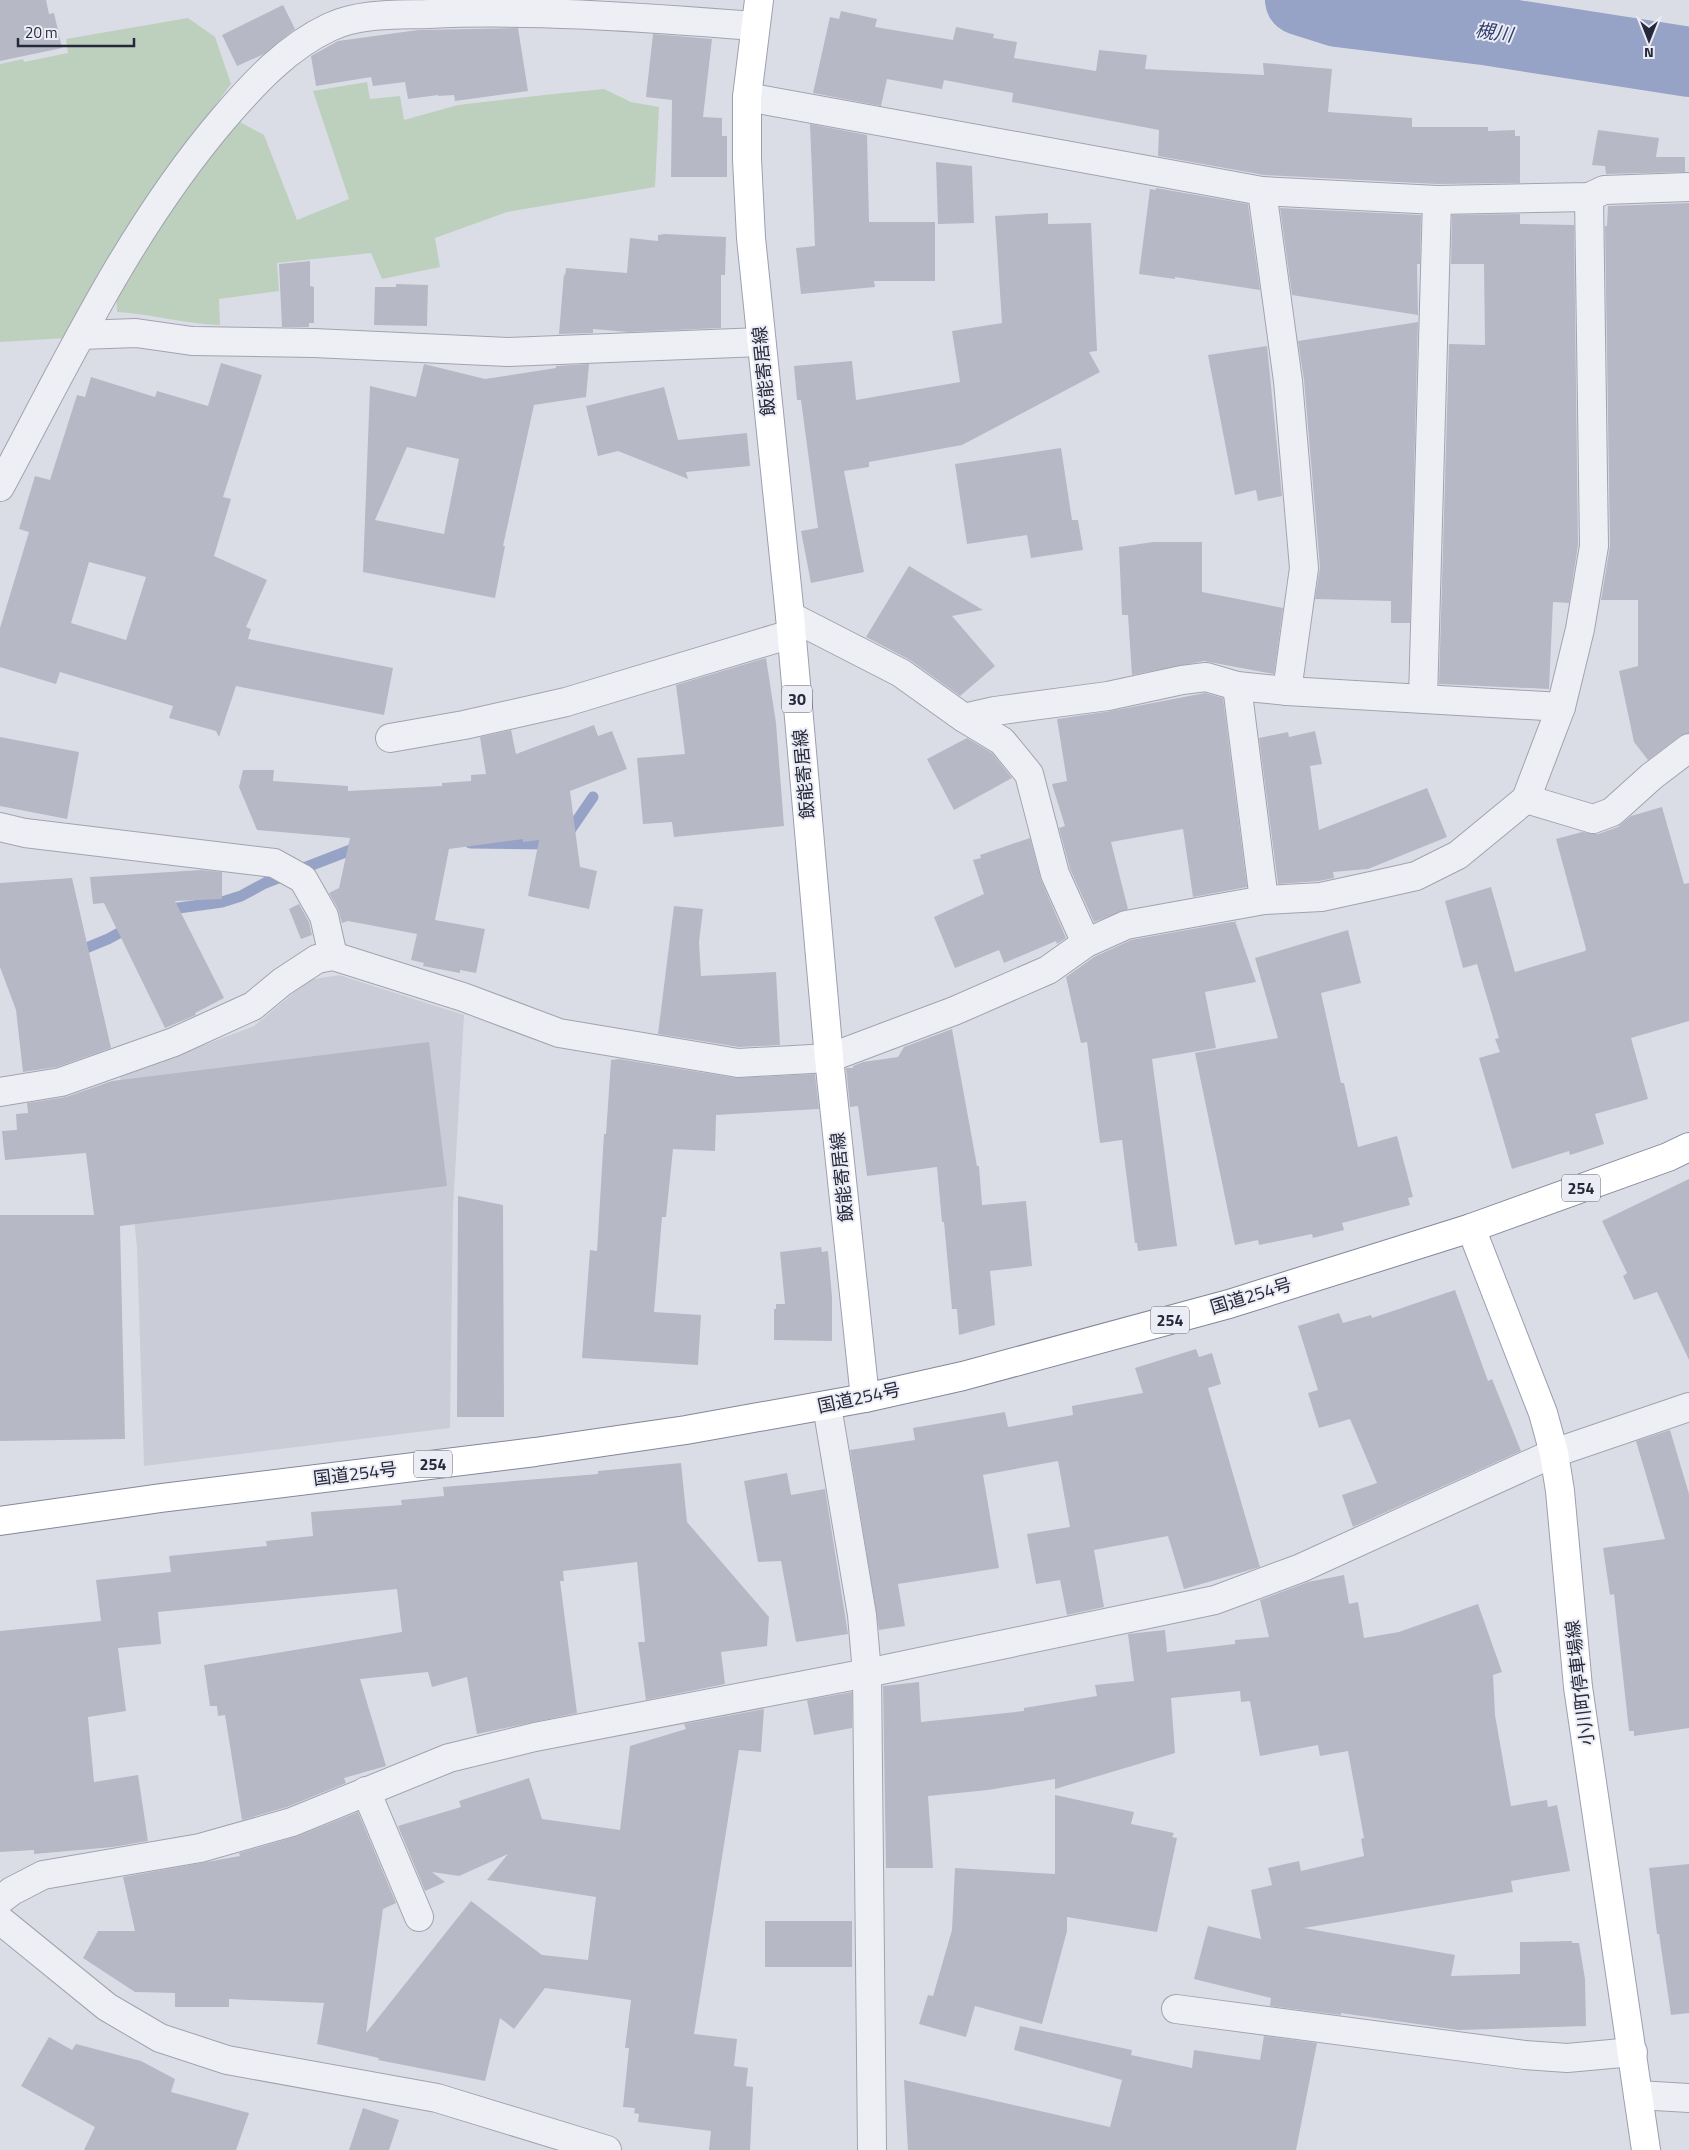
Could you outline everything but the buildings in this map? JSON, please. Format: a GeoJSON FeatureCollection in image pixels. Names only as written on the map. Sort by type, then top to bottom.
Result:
{"type":"FeatureCollection","features":[{"type":"Feature","properties":{"kind":"main road","name":"飯能寄居線"},"geometry":{"type":"LineString","coordinates":[[759,0],[747,97],[747,159],[751,238],[790,625],[829,1058],[865,1398]]}},
{"type":"Feature","properties":{"kind":"main road","name":"国道254号"},"geometry":{"type":"LineString","coordinates":[[0,1521],[161,1498],[535,1452],[827,1406],[865,1398],[963,1376],[1229,1304],[1471,1228],[1668,1157],[1689,1147]]}},
{"type":"Feature","properties":{"kind":"main road","name":"小川町停車場線"},"geometry":{"type":"LineString","coordinates":[[1471,1228],[1543,1413],[1554,1453],[1560,1491],[1578,1687],[1646,2150]]}},
{"type":"Feature","properties":{"kind":"street"},"geometry":{"type":"LineString","coordinates":[[689,0],[707,22]]}},
{"type":"Feature","properties":{"kind":"street"},"geometry":{"type":"LineString","coordinates":[[0,487],[121,263],[171,186],[211,133],[250,88],[292,50],[331,26],[371,16],[466,12],[560,12],[755,26]]}},
{"type":"Feature","properties":{"kind":"street"},"geometry":{"type":"LineString","coordinates":[[747,97],[1262,191],[1438,200],[1589,197],[1604,190],[1689,187]]}},
{"type":"Feature","properties":{"kind":"street"},"geometry":{"type":"LineString","coordinates":[[1262,191],[1288,381],[1304,568],[1287,691]]}},
{"type":"Feature","properties":{"kind":"street"},"geometry":{"type":"LineString","coordinates":[[0,1092],[61,1082],[174,1042],[253,1006],[282,982],[317,959],[333,956],[463,996],[560,1033],[738,1063],[829,1058],[954,1011],[1048,970],[1086,943],[1126,925],[1264,900],[1321,897],[1416,876],[1458,855],[1526,799],[1561,707],[1580,629],[1594,546],[1589,197]]}},
{"type":"Feature","properties":{"kind":"street"},"geometry":{"type":"LineString","coordinates":[[1423,699],[1438,200]]}},
{"type":"Feature","properties":{"kind":"street"},"geometry":{"type":"LineString","coordinates":[[80,336],[136,333],[192,341],[314,342],[508,352],[761,342]]}},
{"type":"Feature","properties":{"kind":"street"},"geometry":{"type":"LineString","coordinates":[[390,738],[464,725],[566,702],[790,625],[901,673],[964,718],[1002,741],[1029,774],[1054,874],[1086,943]]}},
{"type":"Feature","properties":{"kind":"street"},"geometry":{"type":"LineString","coordinates":[[964,718],[995,711],[1108,696],[1182,680],[1206,677],[1237,686],[1287,691],[1561,707]]}},
{"type":"Feature","properties":{"kind":"street"},"geometry":{"type":"LineString","coordinates":[[1237,686],[1264,900]]}},
{"type":"Feature","properties":{"kind":"street"},"geometry":{"type":"LineString","coordinates":[[1526,799],[1594,819],[1612,812],[1652,776],[1689,748]]}},
{"type":"Feature","properties":{"kind":"street"},"geometry":{"type":"LineString","coordinates":[[0,827],[25,833],[274,863],[303,879],[324,916],[333,956]]}},
{"type":"Feature","properties":{"kind":"street"},"geometry":{"type":"LineString","coordinates":[[827,1406],[862,1615],[867,1673],[872,2150]]}},
{"type":"Feature","properties":{"kind":"street"},"geometry":{"type":"LineString","coordinates":[[0,1900],[12,1891],[43,1876],[200,1848],[292,1822],[449,1758],[526,1739],[867,1673],[1215,1600],[1301,1568],[1554,1453],[1689,1408]]}},
{"type":"Feature","properties":{"kind":"street"},"geometry":{"type":"LineString","coordinates":[[366,1791],[419,1917]]}},
{"type":"Feature","properties":{"kind":"street"},"geometry":{"type":"LineString","coordinates":[[0,1920],[107,2006],[160,2038],[227,2060],[437,2098],[596,2148]]}},
{"type":"Feature","properties":{"kind":"street"},"geometry":{"type":"LineString","coordinates":[[1176,2009],[1525,2055],[1567,2058],[1633,2052]]}},
{"type":"Feature","properties":{"kind":"street"},"geometry":{"type":"LineString","coordinates":[[1638,2094],[1689,2098]]}},
{"type":"Feature","properties":{"kind":"shaded area"},"geometry":{"type":"Polygon","coordinates":[[[339,975],[464,1015],[453,1207],[450,1428],[144,1466],[137,1248],[120,1077],[254,1026],[309,980],[339,975]]]}},
{"type":"Feature","properties":{"kind":"green space"},"geometry":{"type":"Polygon","coordinates":[[[188,18],[215,37],[231,84],[169,168],[67,338],[0,342],[0,64],[23,59],[24,62],[68,53],[66,39],[188,18]]]}},
{"type":"Feature","properties":{"kind":"green space"},"geometry":{"type":"Polygon","coordinates":[[[367,82],[370,99],[400,96],[404,120],[458,105],[604,89],[631,102],[659,107],[655,187],[507,212],[435,238],[440,267],[382,279],[371,253],[277,263],[279,291],[219,299],[220,325],[117,312],[116,290],[138,254],[236,120],[264,135],[297,220],[349,199],[313,91],[367,82]]]}},
{"type":"Feature","properties":{"kind":"waterway","name":"槻川"},"geometry":{"type":"LineString","coordinates":[[1300,0],[1338,12],[1484,30],[1689,62]]}},
{"type":"Feature","properties":{"kind":"waterway"},"geometry":{"type":"LineString","coordinates":[[470,843],[548,844],[569,832],[593,797]]}},
{"type":"Feature","properties":{"kind":"waterway"},"geometry":{"type":"LineString","coordinates":[[164,910],[222,902],[241,896],[265,883],[361,846]]}},
{"type":"Feature","properties":{"kind":"waterway"},"geometry":{"type":"LineString","coordinates":[[74,953],[108,939],[132,926]]}}]}
